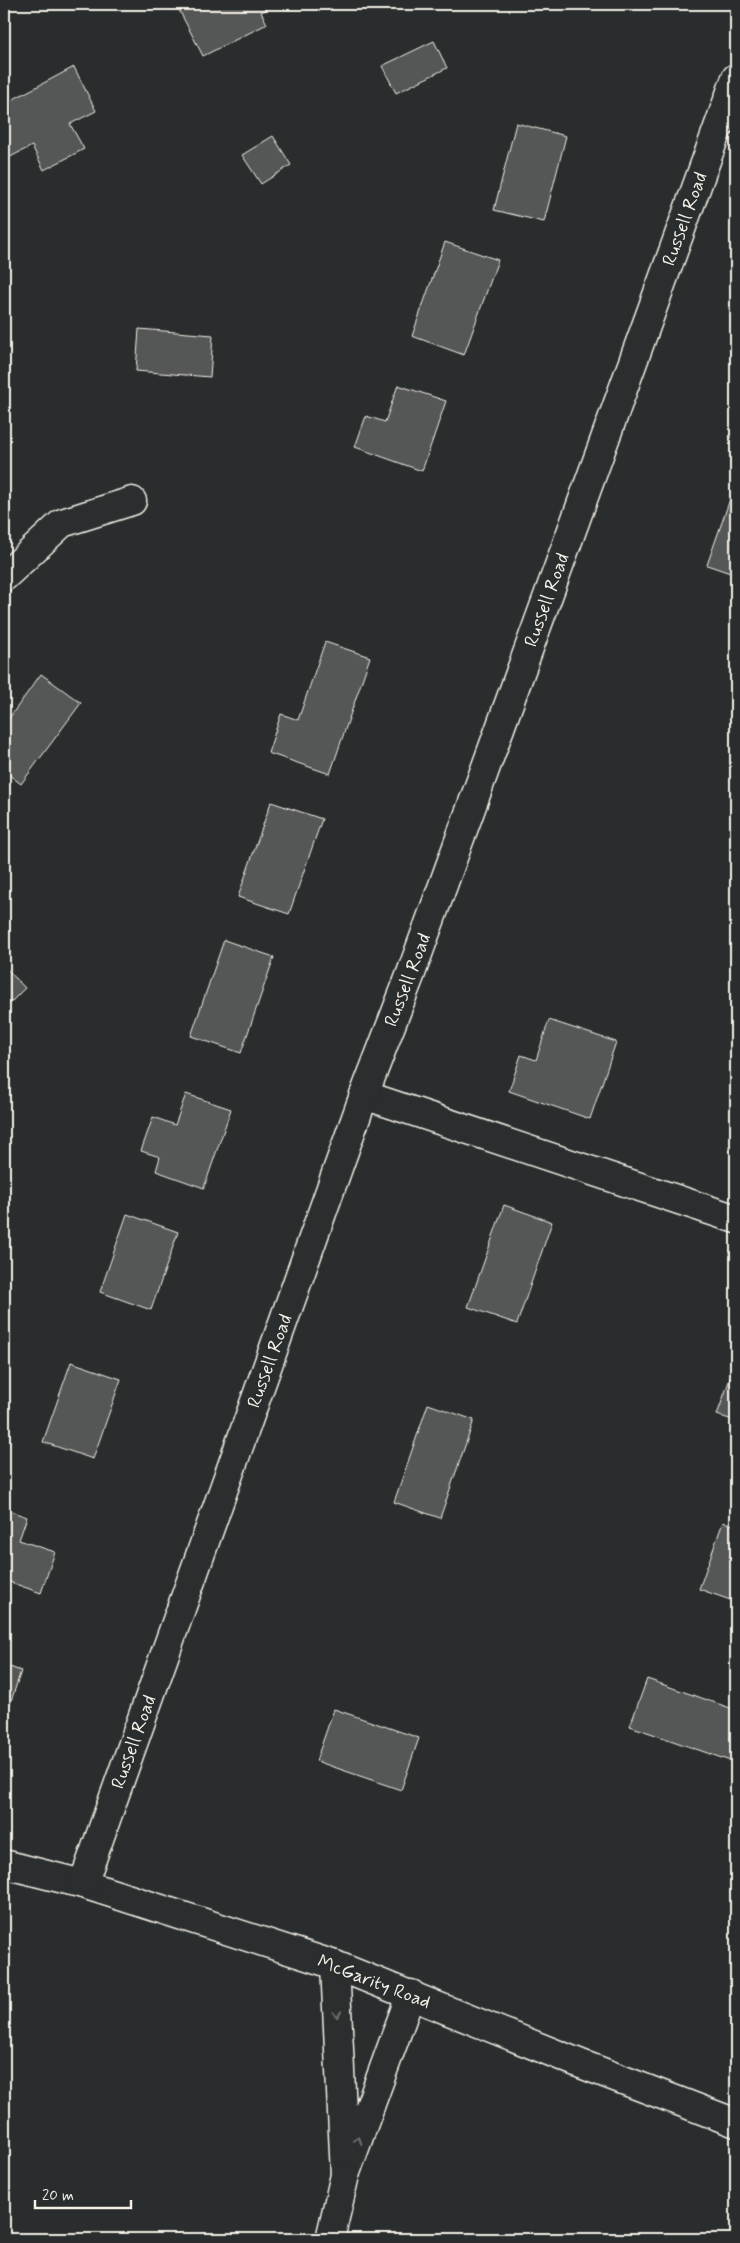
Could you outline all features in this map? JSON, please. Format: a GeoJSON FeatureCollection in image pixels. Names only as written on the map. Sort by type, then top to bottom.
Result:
{"type":"FeatureCollection","features":[{"type":"Feature","properties":{"kind":"street","name":"Russell Road"},"geometry":{"type":"LineString","coordinates":[[83,1884],[364,1095],[417,957],[736,78]]}},
{"type":"Feature","properties":{"kind":"street"},"geometry":{"type":"LineString","coordinates":[[4,577],[62,523],[132,501]]}},
{"type":"Feature","properties":{"kind":"street"},"geometry":{"type":"LineString","coordinates":[[364,1095],[736,1220]]}},
{"type":"Feature","properties":{"kind":"street","name":"McGarity Road"},"geometry":{"type":"LineString","coordinates":[[4,1864],[83,1884],[335,1965],[572,2060],[736,2123]]}},
{"type":"Feature","properties":{"kind":"street"},"geometry":{"type":"LineString","coordinates":[[335,1965],[345,2175]]}},
{"type":"Feature","properties":{"kind":"street"},"geometry":{"type":"LineString","coordinates":[[330,2239],[345,2175],[410,1994]]}},
{"type":"Feature","properties":{"kind":"building"},"geometry":{"type":"Polygon","coordinates":[[[182,4],[278,4],[261,12],[267,24],[203,56],[177,6],[182,4]]]}},
{"type":"Feature","properties":{"kind":"building"},"geometry":{"type":"Polygon","coordinates":[[[434,41],[447,68],[396,93],[382,66],[434,41]]]}},
{"type":"Feature","properties":{"kind":"building"},"geometry":{"type":"Polygon","coordinates":[[[74,67],[96,111],[70,124],[84,149],[44,170],[32,146],[4,160],[4,104],[74,67]]]}},
{"type":"Feature","properties":{"kind":"building"},"geometry":{"type":"Polygon","coordinates":[[[516,123],[566,136],[544,222],[494,210],[516,123]]]}},
{"type":"Feature","properties":{"kind":"building"},"geometry":{"type":"Polygon","coordinates":[[[273,136],[291,165],[261,184],[242,155],[273,136]]]}},
{"type":"Feature","properties":{"kind":"building"},"geometry":{"type":"Polygon","coordinates":[[[445,242],[498,260],[464,355],[412,336],[445,242]]]}},
{"type":"Feature","properties":{"kind":"building"},"geometry":{"type":"Polygon","coordinates":[[[139,329],[213,335],[210,377],[136,371],[139,329]]]}},
{"type":"Feature","properties":{"kind":"building"},"geometry":{"type":"Polygon","coordinates":[[[398,385],[446,401],[422,471],[355,447],[366,416],[385,422],[398,385]]]}},
{"type":"Feature","properties":{"kind":"building"},"geometry":{"type":"Polygon","coordinates":[[[736,482],[736,575],[707,565],[736,482]]]}},
{"type":"Feature","properties":{"kind":"building"},"geometry":{"type":"Polygon","coordinates":[[[325,642],[370,657],[330,774],[268,753],[281,714],[298,720],[325,642]]]}},
{"type":"Feature","properties":{"kind":"building"},"geometry":{"type":"Polygon","coordinates":[[[41,674],[81,703],[21,784],[4,771],[4,725],[41,674]]]}},
{"type":"Feature","properties":{"kind":"building"},"geometry":{"type":"Polygon","coordinates":[[[271,802],[322,819],[289,914],[238,897],[271,802]]]}},
{"type":"Feature","properties":{"kind":"building"},"geometry":{"type":"Polygon","coordinates":[[[224,940],[274,957],[241,1053],[191,1036],[224,940]]]}},
{"type":"Feature","properties":{"kind":"building"},"geometry":{"type":"Polygon","coordinates":[[[4,966],[25,988],[4,1009],[4,966]]]}},
{"type":"Feature","properties":{"kind":"building"},"geometry":{"type":"Polygon","coordinates":[[[549,1020],[616,1042],[590,1119],[509,1091],[521,1055],[536,1060],[549,1020]]]}},
{"type":"Feature","properties":{"kind":"building"},"geometry":{"type":"Polygon","coordinates":[[[186,1094],[231,1109],[204,1188],[156,1171],[160,1157],[141,1151],[153,1117],[175,1125],[186,1094]]]}},
{"type":"Feature","properties":{"kind":"building"},"geometry":{"type":"Polygon","coordinates":[[[504,1205],[552,1222],[517,1324],[468,1307],[504,1205]]]}},
{"type":"Feature","properties":{"kind":"building"},"geometry":{"type":"Polygon","coordinates":[[[127,1214],[178,1232],[151,1310],[100,1292],[127,1214]]]}},
{"type":"Feature","properties":{"kind":"building"},"geometry":{"type":"Polygon","coordinates":[[[71,1362],[121,1379],[93,1459],[43,1442],[71,1362]]]}},
{"type":"Feature","properties":{"kind":"building"},"geometry":{"type":"Polygon","coordinates":[[[733,1370],[736,1371],[736,1421],[717,1415],[733,1370]]]}},
{"type":"Feature","properties":{"kind":"building"},"geometry":{"type":"Polygon","coordinates":[[[428,1404],[474,1420],[440,1518],[394,1502],[428,1404]]]}},
{"type":"Feature","properties":{"kind":"building"},"geometry":{"type":"Polygon","coordinates":[[[4,1509],[27,1517],[19,1540],[55,1552],[41,1593],[4,1580],[4,1509]]]}},
{"type":"Feature","properties":{"kind":"building"},"geometry":{"type":"Polygon","coordinates":[[[723,1522],[736,1526],[736,1602],[699,1589],[723,1522]]]}},
{"type":"Feature","properties":{"kind":"building"},"geometry":{"type":"Polygon","coordinates":[[[4,1665],[21,1671],[4,1722],[4,1665]]]}},
{"type":"Feature","properties":{"kind":"building"},"geometry":{"type":"Polygon","coordinates":[[[647,1679],[736,1710],[736,1763],[630,1726],[647,1679]]]}},
{"type":"Feature","properties":{"kind":"building"},"geometry":{"type":"Polygon","coordinates":[[[334,1709],[419,1738],[401,1790],[316,1761],[334,1709]]]}}]}
